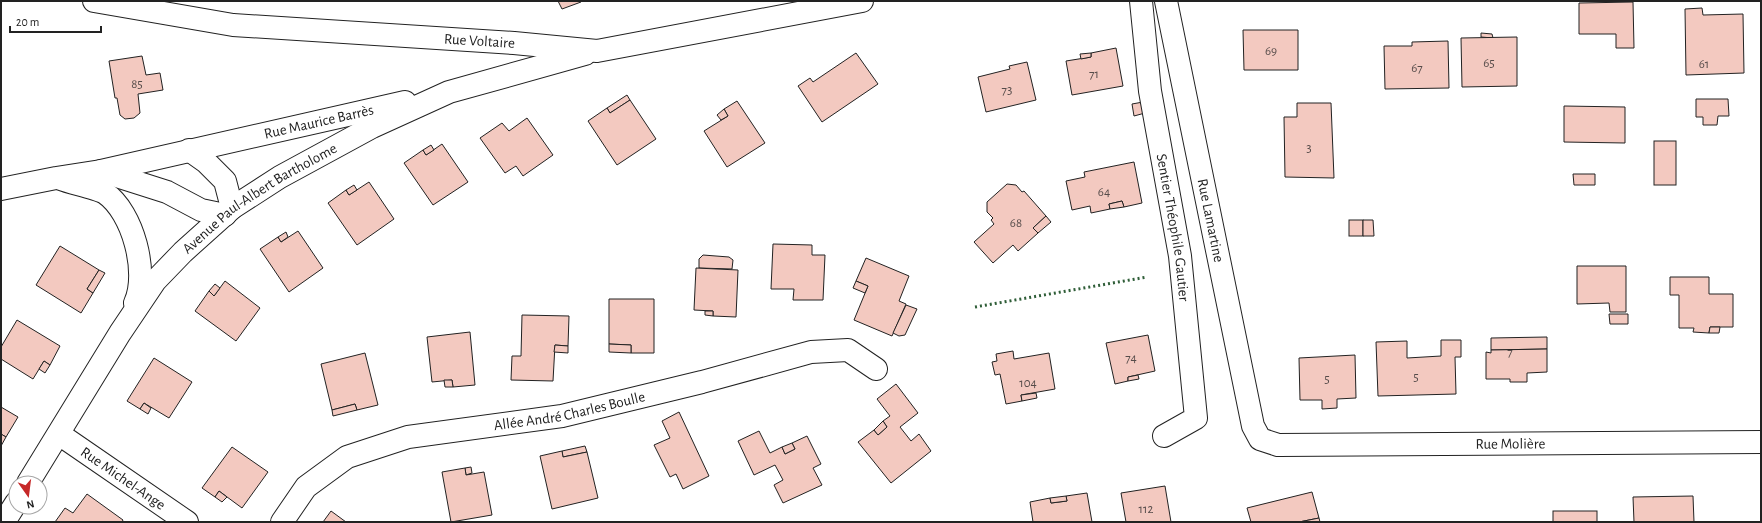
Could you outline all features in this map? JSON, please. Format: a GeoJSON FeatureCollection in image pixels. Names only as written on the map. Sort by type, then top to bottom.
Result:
{"type":"FeatureCollection","features":[{"type":"Feature","properties":{"kind":"street","name":"Rue Voltaire"},"geometry":{"type":"LineString","coordinates":[[94,1],[233,25],[514,43],[597,51],[862,1]]}},
{"type":"Feature","properties":{"kind":"street","name":"Sentier Théophile Gautier"},"geometry":{"type":"LineString","coordinates":[[1141,1],[1150,91],[1180,256],[1196,418],[1164,436]]}},
{"type":"Feature","properties":{"kind":"street","name":"Rue Lamartine"},"geometry":{"type":"LineString","coordinates":[[1166,1],[1253,426],[1260,439]]}},
{"type":"Feature","properties":{"kind":"street","name":"Avenue Paul-Albert Bartholome"},"geometry":{"type":"LineString","coordinates":[[33,475],[120,333],[155,281],[183,252],[228,212],[280,177],[327,151],[372,127],[449,92],[597,51]]}},
{"type":"Feature","properties":{"kind":"street"},"geometry":{"type":"LineString","coordinates":[[1148,64],[1178,60]]}},
{"type":"Feature","properties":{"kind":"street","name":"Rue Maurice Barrès"},"geometry":{"type":"LineString","coordinates":[[1,189],[101,171],[449,92]]}},
{"type":"Feature","properties":{"kind":"street"},"geometry":{"type":"LineString","coordinates":[[189,150],[206,162],[225,181],[228,212]]}},
{"type":"Feature","properties":{"kind":"street","name":"Rue Maurice Barrès"},"geometry":{"type":"LineString","coordinates":[[101,171],[167,192],[201,210],[228,212]]}},
{"type":"Feature","properties":{"kind":"street","name":"Rue Maurice Barrès"},"geometry":{"type":"LineString","coordinates":[[56,178],[105,193],[124,214],[138,248],[141,278],[137,298],[120,333]]}},
{"type":"Feature","properties":{"kind":"street","name":"Allée André Charles Boulle"},"geometry":{"type":"LineString","coordinates":[[282,522],[306,487],[347,457],[408,437],[562,416],[702,382],[811,352],[848,350],[876,369]]}},
{"type":"Feature","properties":{"kind":"street","name":"Rue Michel-Ange"},"geometry":{"type":"LineString","coordinates":[[59,434],[187,522]]}},
{"type":"Feature","properties":{"kind":"street","name":"Rue Molière"},"geometry":{"type":"LineString","coordinates":[[1260,439],[1278,445],[1761,442]]}},
{"type":"Feature","properties":{"kind":"building"},"geometry":{"type":"Polygon","coordinates":[[[558,1],[581,1],[581,2],[562,9],[558,1]]]}},
{"type":"Feature","properties":{"kind":"building"},"geometry":{"type":"Polygon","coordinates":[[[1633,2],[1634,48],[1616,48],[1616,34],[1579,34],[1579,3],[1633,2]]]}},
{"type":"Feature","properties":{"kind":"building"},"geometry":{"type":"Polygon","coordinates":[[[1702,8],[1703,15],[1743,14],[1744,73],[1686,75],[1685,9],[1702,8]]]}},
{"type":"Feature","properties":{"kind":"building"},"geometry":{"type":"Polygon","coordinates":[[[1243,30],[1298,30],[1298,70],[1244,70],[1243,30]]]}},
{"type":"Feature","properties":{"kind":"building"},"geometry":{"type":"Polygon","coordinates":[[[1481,33],[1492,34],[1493,38],[1481,37],[1481,33]]]}},
{"type":"Feature","properties":{"kind":"building"},"geometry":{"type":"Polygon","coordinates":[[[1517,37],[1517,86],[1462,87],[1461,38],[1517,37]]]}},
{"type":"Feature","properties":{"kind":"building"},"geometry":{"type":"Polygon","coordinates":[[[1448,41],[1449,88],[1385,89],[1384,46],[1412,46],[1412,42],[1448,41]]]}},
{"type":"Feature","properties":{"kind":"building"},"geometry":{"type":"Polygon","coordinates":[[[1116,48],[1123,86],[1072,95],[1066,61],[1091,57],[1091,53],[1116,48]]]}},
{"type":"Feature","properties":{"kind":"building"},"geometry":{"type":"Polygon","coordinates":[[[856,53],[878,84],[822,122],[798,86],[810,78],[813,82],[856,53]]]}},
{"type":"Feature","properties":{"kind":"building"},"geometry":{"type":"Polygon","coordinates":[[[1091,53],[1091,57],[1081,59],[1080,54],[1091,53]]]}},
{"type":"Feature","properties":{"kind":"building"},"geometry":{"type":"Polygon","coordinates":[[[142,56],[146,75],[160,73],[163,90],[138,94],[140,113],[134,118],[125,119],[120,115],[117,98],[115,98],[109,61],[142,56]]]}},
{"type":"Feature","properties":{"kind":"building"},"geometry":{"type":"Polygon","coordinates":[[[1027,62],[1036,100],[986,112],[978,77],[1010,69],[1009,66],[1027,62]]]}},
{"type":"Feature","properties":{"kind":"building"},"geometry":{"type":"Polygon","coordinates":[[[627,95],[630,100],[610,113],[607,108],[627,95]]]}},
{"type":"Feature","properties":{"kind":"building"},"geometry":{"type":"Polygon","coordinates":[[[1696,99],[1728,99],[1729,116],[1718,116],[1717,125],[1703,125],[1703,117],[1696,117],[1696,99]]]}},
{"type":"Feature","properties":{"kind":"building"},"geometry":{"type":"Polygon","coordinates":[[[630,100],[656,139],[617,165],[588,121],[607,108],[610,113],[630,100]]]}},
{"type":"Feature","properties":{"kind":"building"},"geometry":{"type":"Polygon","coordinates":[[[737,101],[765,143],[727,167],[704,131],[728,116],[724,109],[737,101]]]}},
{"type":"Feature","properties":{"kind":"building"},"geometry":{"type":"Polygon","coordinates":[[[1143,102],[1145,113],[1134,116],[1132,104],[1143,102]]]}},
{"type":"Feature","properties":{"kind":"building"},"geometry":{"type":"Polygon","coordinates":[[[1297,103],[1331,103],[1334,178],[1285,177],[1284,117],[1297,117],[1297,103]]]}},
{"type":"Feature","properties":{"kind":"building"},"geometry":{"type":"Polygon","coordinates":[[[1564,106],[1625,107],[1625,143],[1564,142],[1564,106]]]}},
{"type":"Feature","properties":{"kind":"building"},"geometry":{"type":"Polygon","coordinates":[[[724,109],[728,116],[721,120],[717,115],[724,109]]]}},
{"type":"Feature","properties":{"kind":"building"},"geometry":{"type":"Polygon","coordinates":[[[527,118],[553,155],[523,176],[516,166],[505,173],[480,138],[502,123],[509,131],[527,118]]]}},
{"type":"Feature","properties":{"kind":"building"},"geometry":{"type":"Polygon","coordinates":[[[1654,141],[1676,141],[1676,185],[1654,185],[1654,141]]]}},
{"type":"Feature","properties":{"kind":"building"},"geometry":{"type":"Polygon","coordinates":[[[442,144],[468,182],[433,205],[404,163],[423,150],[426,155],[442,144]]]}},
{"type":"Feature","properties":{"kind":"building"},"geometry":{"type":"Polygon","coordinates":[[[431,145],[434,150],[426,155],[423,150],[431,145]]]}},
{"type":"Feature","properties":{"kind":"building"},"geometry":{"type":"Polygon","coordinates":[[[1134,162],[1142,203],[1124,207],[1122,201],[1109,204],[1110,209],[1091,213],[1090,206],[1072,210],[1066,181],[1085,177],[1084,172],[1134,162]]]}},
{"type":"Feature","properties":{"kind":"building"},"geometry":{"type":"Polygon","coordinates":[[[1573,174],[1595,174],[1595,185],[1574,185],[1573,174]]]}},
{"type":"Feature","properties":{"kind":"building"},"geometry":{"type":"Polygon","coordinates":[[[369,182],[394,219],[357,245],[328,203],[346,190],[349,195],[369,182]]]}},
{"type":"Feature","properties":{"kind":"building"},"geometry":{"type":"Polygon","coordinates":[[[1007,184],[1016,185],[1022,192],[1024,191],[1046,216],[1033,228],[1038,233],[1018,251],[1013,245],[993,263],[974,242],[994,224],[991,220],[993,218],[987,212],[987,202],[1007,184]]]}},
{"type":"Feature","properties":{"kind":"building"},"geometry":{"type":"Polygon","coordinates":[[[354,185],[357,190],[349,195],[346,190],[354,185]]]}},
{"type":"Feature","properties":{"kind":"building"},"geometry":{"type":"Polygon","coordinates":[[[1122,201],[1124,207],[1110,209],[1109,204],[1122,201]]]}},
{"type":"Feature","properties":{"kind":"building"},"geometry":{"type":"Polygon","coordinates":[[[1046,216],[1051,222],[1038,233],[1033,228],[1046,216]]]}},
{"type":"Feature","properties":{"kind":"building"},"geometry":{"type":"Polygon","coordinates":[[[1349,220],[1363,220],[1363,236],[1349,236],[1349,220]]]}},
{"type":"Feature","properties":{"kind":"building"},"geometry":{"type":"Polygon","coordinates":[[[1363,220],[1373,220],[1374,236],[1363,236],[1363,220]]]}},
{"type":"Feature","properties":{"kind":"building"},"geometry":{"type":"Polygon","coordinates":[[[298,231],[323,268],[289,292],[260,249],[278,237],[281,242],[298,231]]]}},
{"type":"Feature","properties":{"kind":"building"},"geometry":{"type":"Polygon","coordinates":[[[286,232],[288,237],[281,242],[278,237],[286,232]]]}},
{"type":"Feature","properties":{"kind":"building"},"geometry":{"type":"Polygon","coordinates":[[[773,244],[812,245],[812,255],[825,255],[823,300],[793,300],[794,289],[771,289],[773,244]]]}},
{"type":"Feature","properties":{"kind":"building"},"geometry":{"type":"Polygon","coordinates":[[[60,246],[99,270],[87,289],[93,293],[81,313],[36,285],[60,246]]]}},
{"type":"Feature","properties":{"kind":"building"},"geometry":{"type":"Polygon","coordinates":[[[703,255],[729,257],[733,260],[732,269],[699,268],[699,259],[703,255]]]}},
{"type":"Feature","properties":{"kind":"building"},"geometry":{"type":"Polygon","coordinates":[[[866,258],[909,276],[899,301],[906,304],[892,336],[854,320],[868,286],[856,281],[866,258]]]}},
{"type":"Feature","properties":{"kind":"building"},"geometry":{"type":"Polygon","coordinates":[[[1577,266],[1626,266],[1626,312],[1610,312],[1609,303],[1577,304],[1577,266]]]}},
{"type":"Feature","properties":{"kind":"building"},"geometry":{"type":"Polygon","coordinates":[[[696,268],[738,270],[736,317],[713,316],[713,311],[694,310],[696,268]]]}},
{"type":"Feature","properties":{"kind":"building"},"geometry":{"type":"Polygon","coordinates":[[[99,270],[105,273],[93,293],[87,289],[99,270]]]}},
{"type":"Feature","properties":{"kind":"building"},"geometry":{"type":"Polygon","coordinates":[[[1670,277],[1709,277],[1709,294],[1733,294],[1733,327],[1710,327],[1709,333],[1693,332],[1694,328],[1679,328],[1679,295],[1670,295],[1670,277]]]}},
{"type":"Feature","properties":{"kind":"building"},"geometry":{"type":"Polygon","coordinates":[[[225,281],[260,308],[236,341],[195,311],[209,291],[214,296],[225,281]]]}},
{"type":"Feature","properties":{"kind":"building"},"geometry":{"type":"Polygon","coordinates":[[[856,281],[868,286],[865,293],[853,288],[856,281]]]}},
{"type":"Feature","properties":{"kind":"building"},"geometry":{"type":"Polygon","coordinates":[[[215,284],[220,288],[214,296],[209,291],[215,284]]]}},
{"type":"Feature","properties":{"kind":"building"},"geometry":{"type":"Polygon","coordinates":[[[609,299],[654,299],[654,353],[631,353],[631,345],[609,344],[609,299]]]}},
{"type":"Feature","properties":{"kind":"building"},"geometry":{"type":"Polygon","coordinates":[[[906,305],[917,309],[905,335],[899,336],[893,333],[906,305]]]}},
{"type":"Feature","properties":{"kind":"building"},"geometry":{"type":"Polygon","coordinates":[[[705,311],[713,311],[713,316],[705,315],[705,311]]]}},
{"type":"Feature","properties":{"kind":"building"},"geometry":{"type":"Polygon","coordinates":[[[1609,314],[1628,314],[1628,324],[1610,324],[1609,314]]]}},
{"type":"Feature","properties":{"kind":"building"},"geometry":{"type":"Polygon","coordinates":[[[522,315],[569,316],[568,346],[555,345],[553,381],[511,380],[512,356],[521,356],[522,315]]]}},
{"type":"Feature","properties":{"kind":"building"},"geometry":{"type":"Polygon","coordinates":[[[17,320],[60,346],[50,365],[44,361],[33,379],[1,359],[1,347],[17,320]]]}},
{"type":"Feature","properties":{"kind":"building"},"geometry":{"type":"Polygon","coordinates":[[[1710,327],[1720,327],[1719,333],[1709,333],[1710,327]]]}},
{"type":"Feature","properties":{"kind":"building"},"geometry":{"type":"Polygon","coordinates":[[[470,332],[475,385],[453,387],[452,380],[432,382],[427,337],[470,332]]]}},
{"type":"Feature","properties":{"kind":"building"},"geometry":{"type":"Polygon","coordinates":[[[1148,335],[1155,371],[1128,377],[1128,381],[1115,384],[1106,343],[1148,335]]]}},
{"type":"Feature","properties":{"kind":"building"},"geometry":{"type":"Polygon","coordinates":[[[1547,337],[1547,349],[1491,350],[1491,338],[1547,337]]]}},
{"type":"Feature","properties":{"kind":"building"},"geometry":{"type":"Polygon","coordinates":[[[1441,340],[1461,340],[1461,357],[1455,357],[1456,394],[1378,396],[1376,342],[1407,341],[1407,358],[1441,356],[1441,340]]]}},
{"type":"Feature","properties":{"kind":"building"},"geometry":{"type":"Polygon","coordinates":[[[609,344],[631,345],[631,353],[609,352],[609,344]]]}},
{"type":"Feature","properties":{"kind":"building"},"geometry":{"type":"Polygon","coordinates":[[[555,345],[568,346],[568,353],[554,352],[555,345]]]}},
{"type":"Feature","properties":{"kind":"building"},"geometry":{"type":"Polygon","coordinates":[[[1547,349],[1547,372],[1527,373],[1527,382],[1510,382],[1510,379],[1486,379],[1486,352],[1491,353],[1491,350],[1547,349]]]}},
{"type":"Feature","properties":{"kind":"building"},"geometry":{"type":"Polygon","coordinates":[[[1013,351],[1014,359],[1049,353],[1055,389],[1021,395],[1022,401],[1006,404],[1000,374],[995,375],[992,362],[997,361],[996,354],[1013,351]]]}},
{"type":"Feature","properties":{"kind":"building"},"geometry":{"type":"Polygon","coordinates":[[[365,353],[378,405],[357,410],[355,404],[332,410],[321,364],[365,353]]]}},
{"type":"Feature","properties":{"kind":"building"},"geometry":{"type":"Polygon","coordinates":[[[1355,355],[1356,398],[1337,399],[1337,408],[1322,409],[1322,400],[1300,400],[1299,358],[1355,355]]]}},
{"type":"Feature","properties":{"kind":"building"},"geometry":{"type":"Polygon","coordinates":[[[154,358],[192,382],[169,418],[144,403],[140,409],[127,401],[154,358]]]}},
{"type":"Feature","properties":{"kind":"building"},"geometry":{"type":"Polygon","coordinates":[[[44,361],[50,365],[45,373],[39,369],[44,361]]]}},
{"type":"Feature","properties":{"kind":"building"},"geometry":{"type":"Polygon","coordinates":[[[1138,375],[1139,379],[1128,381],[1128,377],[1138,375]]]}},
{"type":"Feature","properties":{"kind":"building"},"geometry":{"type":"Polygon","coordinates":[[[444,380],[452,380],[453,387],[445,387],[444,380]]]}},
{"type":"Feature","properties":{"kind":"building"},"geometry":{"type":"Polygon","coordinates":[[[896,384],[918,413],[900,427],[911,441],[919,434],[931,451],[891,483],[858,442],[874,430],[878,435],[887,427],[883,421],[890,416],[877,399],[896,384]]]}},
{"type":"Feature","properties":{"kind":"building"},"geometry":{"type":"Polygon","coordinates":[[[1036,393],[1037,398],[1022,401],[1021,395],[1036,393]]]}},
{"type":"Feature","properties":{"kind":"building"},"geometry":{"type":"Polygon","coordinates":[[[144,403],[151,408],[148,414],[140,409],[144,403]]]}},
{"type":"Feature","properties":{"kind":"building"},"geometry":{"type":"Polygon","coordinates":[[[355,404],[357,410],[333,416],[332,410],[355,404]]]}},
{"type":"Feature","properties":{"kind":"building"},"geometry":{"type":"Polygon","coordinates":[[[1,407],[18,417],[6,437],[1,434],[1,407]]]}},
{"type":"Feature","properties":{"kind":"building"},"geometry":{"type":"Polygon","coordinates":[[[679,412],[709,476],[683,489],[676,474],[670,477],[654,445],[670,438],[662,421],[679,412]]]}},
{"type":"Feature","properties":{"kind":"building"},"geometry":{"type":"Polygon","coordinates":[[[883,421],[887,427],[878,435],[874,430],[883,421]]]}},
{"type":"Feature","properties":{"kind":"building"},"geometry":{"type":"Polygon","coordinates":[[[759,431],[770,453],[782,447],[785,454],[795,449],[792,443],[807,436],[821,464],[813,468],[822,485],[783,503],[774,485],[783,480],[775,465],[754,475],[738,441],[759,431]]]}},
{"type":"Feature","properties":{"kind":"building"},"geometry":{"type":"Polygon","coordinates":[[[1,434],[6,437],[1,446],[1,434]]]}},
{"type":"Feature","properties":{"kind":"building"},"geometry":{"type":"Polygon","coordinates":[[[792,443],[795,449],[785,454],[782,447],[792,443]]]}},
{"type":"Feature","properties":{"kind":"building"},"geometry":{"type":"Polygon","coordinates":[[[585,446],[587,452],[563,457],[562,451],[585,446]]]}},
{"type":"Feature","properties":{"kind":"building"},"geometry":{"type":"Polygon","coordinates":[[[232,447],[268,472],[242,508],[219,491],[215,497],[202,488],[232,447]]]}},
{"type":"Feature","properties":{"kind":"building"},"geometry":{"type":"Polygon","coordinates":[[[562,451],[563,457],[587,452],[598,498],[552,509],[540,456],[562,451]]]}},
{"type":"Feature","properties":{"kind":"building"},"geometry":{"type":"Polygon","coordinates":[[[471,467],[472,473],[466,475],[465,468],[471,467]]]}},
{"type":"Feature","properties":{"kind":"building"},"geometry":{"type":"Polygon","coordinates":[[[465,468],[466,475],[484,472],[492,515],[451,522],[442,472],[465,468]]]}},
{"type":"Feature","properties":{"kind":"building"},"geometry":{"type":"Polygon","coordinates":[[[1165,486],[1171,522],[1126,522],[1121,493],[1165,486]]]}},
{"type":"Feature","properties":{"kind":"building"},"geometry":{"type":"Polygon","coordinates":[[[219,491],[227,497],[222,502],[215,497],[219,491]]]}},
{"type":"Feature","properties":{"kind":"building"},"geometry":{"type":"Polygon","coordinates":[[[1312,492],[1319,518],[1299,522],[1251,522],[1247,508],[1312,492]]]}},
{"type":"Feature","properties":{"kind":"building"},"geometry":{"type":"Polygon","coordinates":[[[1087,493],[1092,522],[1033,522],[1030,502],[1050,498],[1051,503],[1067,501],[1066,496],[1087,493]]]}},
{"type":"Feature","properties":{"kind":"building"},"geometry":{"type":"Polygon","coordinates":[[[87,494],[123,520],[122,522],[55,522],[65,508],[73,513],[87,494]]]}},
{"type":"Feature","properties":{"kind":"building"},"geometry":{"type":"Polygon","coordinates":[[[1066,496],[1067,501],[1051,503],[1050,498],[1066,496]]]}},
{"type":"Feature","properties":{"kind":"building"},"geometry":{"type":"Polygon","coordinates":[[[1693,496],[1694,522],[1634,522],[1633,497],[1693,496]]]}},
{"type":"Feature","properties":{"kind":"building"},"geometry":{"type":"Polygon","coordinates":[[[331,511],[346,522],[323,522],[331,511]]]}},
{"type":"Feature","properties":{"kind":"building"},"geometry":{"type":"Polygon","coordinates":[[[1553,511],[1597,511],[1597,522],[1553,522],[1553,511]]]}},
{"type":"Feature","properties":{"kind":"building"},"geometry":{"type":"Polygon","coordinates":[[[1319,518],[1320,522],[1299,522],[1319,518]]]}},
{"type":"Feature","properties":{"kind":"hedge"},"geometry":{"type":"LineString","coordinates":[[975,307],[1147,277]]}}]}
